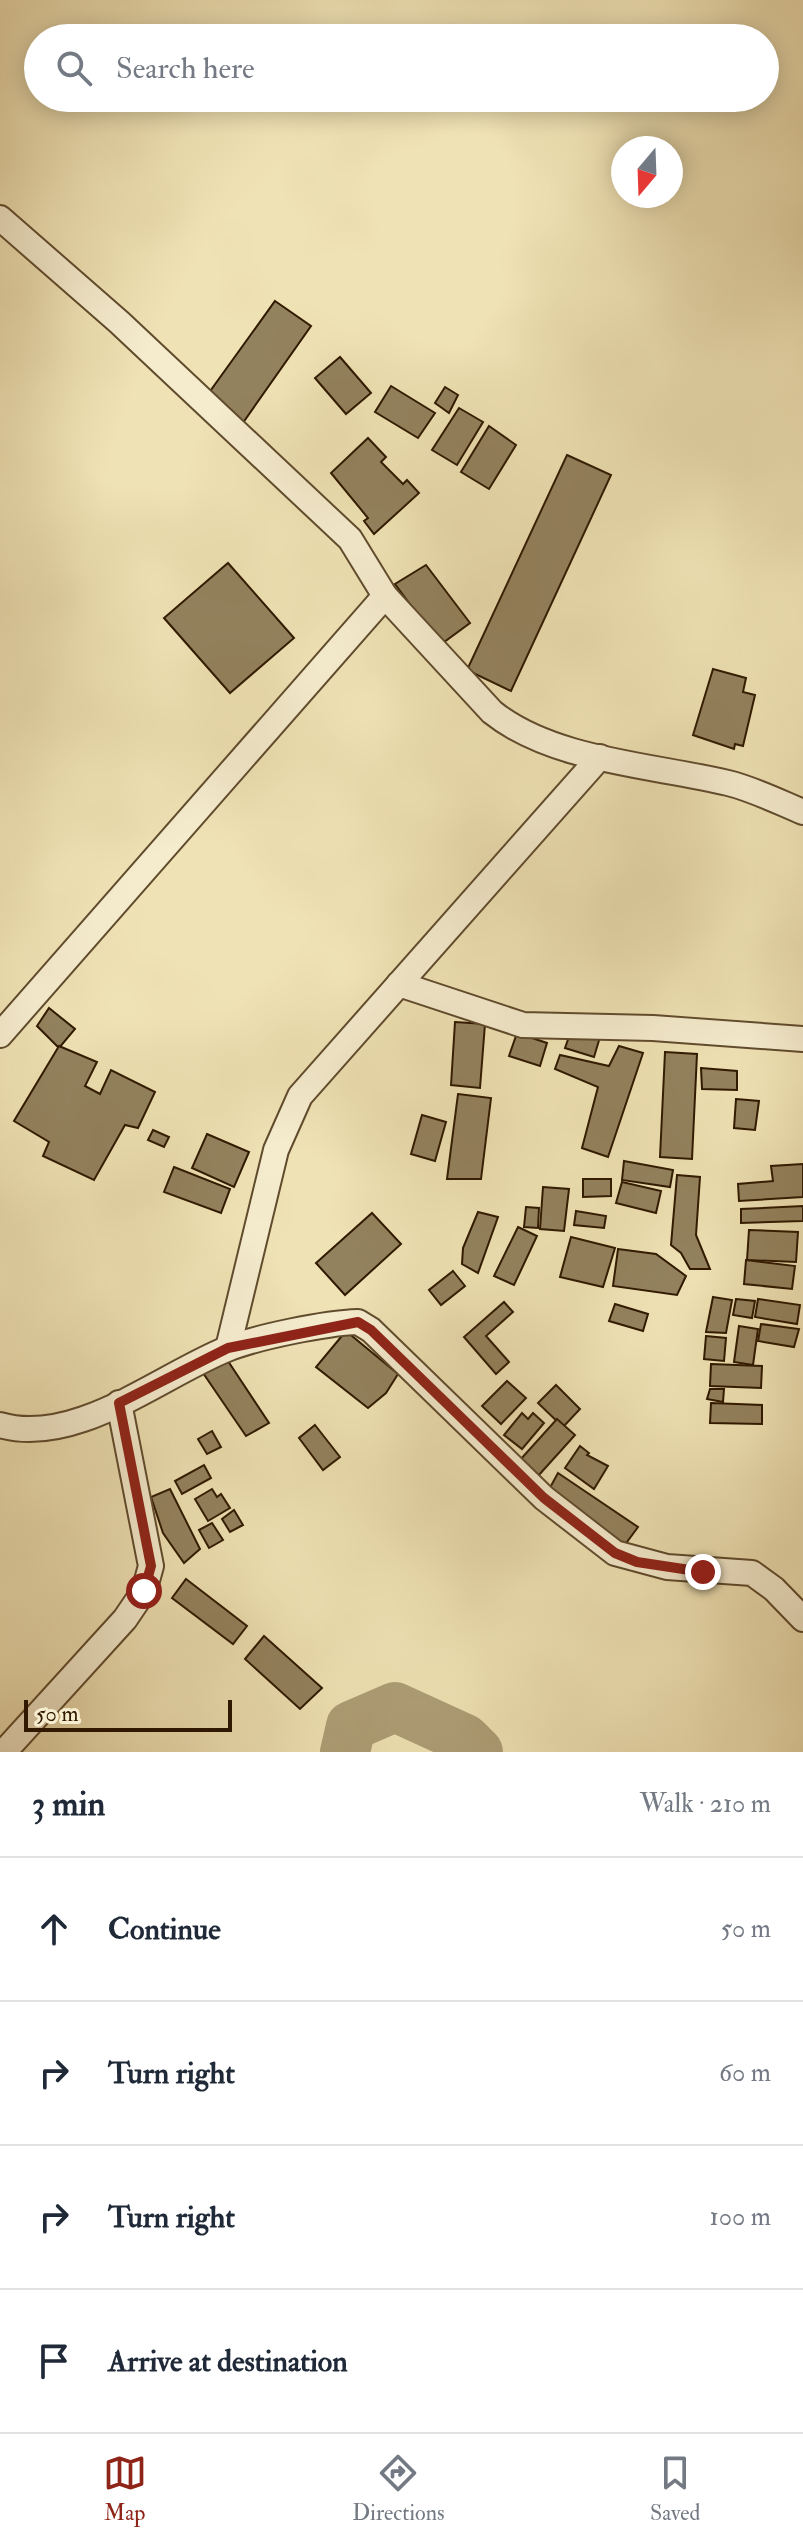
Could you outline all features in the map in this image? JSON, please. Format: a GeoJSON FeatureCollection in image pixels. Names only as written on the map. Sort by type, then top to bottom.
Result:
{"type":"FeatureCollection","features":[{"type":"Feature","properties":{"kind":"street"},"geometry":{"type":"LineString","coordinates":[[0,218],[119,322],[350,539],[385,596],[492,712],[511,727],[600,757],[731,784],[803,812]]}},
{"type":"Feature","properties":{"kind":"street"},"geometry":{"type":"LineString","coordinates":[[0,1035],[385,596]]}},
{"type":"Feature","properties":{"kind":"street"},"geometry":{"type":"LineString","coordinates":[[228,1348],[276,1150],[300,1096],[600,757]]}},
{"type":"Feature","properties":{"kind":"street"},"geometry":{"type":"LineString","coordinates":[[399,984],[523,1025],[653,1028],[803,1039]]}},
{"type":"Feature","properties":{"kind":"street"},"geometry":{"type":"LineString","coordinates":[[0,1425],[28,1431],[49,1428],[119,1403],[228,1348],[358,1322],[371,1330],[544,1498],[615,1553],[667,1567],[752,1573],[774,1589],[803,1619]]}},
{"type":"Feature","properties":{"kind":"street"},"geometry":{"type":"LineString","coordinates":[[4,1752],[125,1619],[144,1591],[151,1566],[119,1403]]}},
{"type":"Feature","properties":{"kind":"building"},"geometry":{"type":"Polygon","coordinates":[[[275,301],[311,326],[240,427],[203,401],[275,301]]]}},
{"type":"Feature","properties":{"kind":"building"},"geometry":{"type":"Polygon","coordinates":[[[340,357],[371,393],[346,414],[315,378],[340,357]]]}},
{"type":"Feature","properties":{"kind":"building"},"geometry":{"type":"Polygon","coordinates":[[[391,386],[435,413],[418,438],[375,412],[391,386]]]}},
{"type":"Feature","properties":{"kind":"building"},"geometry":{"type":"Polygon","coordinates":[[[445,387],[458,395],[449,413],[435,403],[445,387]]]}},
{"type":"Feature","properties":{"kind":"building"},"geometry":{"type":"Polygon","coordinates":[[[459,408],[483,422],[457,465],[432,450],[459,408]]]}},
{"type":"Feature","properties":{"kind":"building"},"geometry":{"type":"Polygon","coordinates":[[[489,426],[516,445],[489,489],[461,472],[489,426]]]}},
{"type":"Feature","properties":{"kind":"building"},"geometry":{"type":"Polygon","coordinates":[[[368,438],[386,457],[381,462],[403,484],[407,480],[419,493],[374,534],[364,521],[368,518],[331,473],[368,438]]]}},
{"type":"Feature","properties":{"kind":"building"},"geometry":{"type":"Polygon","coordinates":[[[567,455],[611,475],[511,691],[467,670],[567,455]]]}},
{"type":"Feature","properties":{"kind":"building"},"geometry":{"type":"Polygon","coordinates":[[[228,563],[294,638],[230,693],[164,618],[228,563]]]}},
{"type":"Feature","properties":{"kind":"building"},"geometry":{"type":"Polygon","coordinates":[[[426,565],[470,623],[440,645],[395,584],[426,565]]]}},
{"type":"Feature","properties":{"kind":"building"},"geometry":{"type":"Polygon","coordinates":[[[713,669],[746,678],[743,692],[755,695],[743,746],[735,744],[734,749],[693,735],[713,669]]]}},
{"type":"Feature","properties":{"kind":"building"},"geometry":{"type":"Polygon","coordinates":[[[49,1008],[75,1029],[59,1048],[37,1026],[49,1008]]]}},
{"type":"Feature","properties":{"kind":"building"},"geometry":{"type":"Polygon","coordinates":[[[455,1022],[485,1024],[480,1088],[451,1085],[455,1022]]]}},
{"type":"Feature","properties":{"kind":"building"},"geometry":{"type":"Polygon","coordinates":[[[572,1028],[600,1037],[594,1057],[565,1048],[572,1028]]]}},
{"type":"Feature","properties":{"kind":"building"},"geometry":{"type":"Polygon","coordinates":[[[517,1033],[547,1043],[540,1066],[509,1056],[517,1033]]]}},
{"type":"Feature","properties":{"kind":"building"},"geometry":{"type":"Polygon","coordinates":[[[59,1046],[97,1062],[85,1086],[100,1094],[111,1070],[155,1092],[138,1128],[125,1125],[94,1180],[43,1156],[49,1142],[14,1121],[59,1046]]]}},
{"type":"Feature","properties":{"kind":"building"},"geometry":{"type":"Polygon","coordinates":[[[619,1046],[643,1053],[608,1157],[582,1148],[598,1087],[555,1069],[560,1055],[609,1066],[619,1046]]]}},
{"type":"Feature","properties":{"kind":"building"},"geometry":{"type":"Polygon","coordinates":[[[665,1052],[697,1054],[692,1159],[660,1157],[665,1052]]]}},
{"type":"Feature","properties":{"kind":"building"},"geometry":{"type":"Polygon","coordinates":[[[701,1068],[737,1071],[737,1090],[702,1089],[701,1068]]]}},
{"type":"Feature","properties":{"kind":"building"},"geometry":{"type":"Polygon","coordinates":[[[458,1094],[491,1098],[481,1179],[447,1179],[458,1094]]]}},
{"type":"Feature","properties":{"kind":"building"},"geometry":{"type":"Polygon","coordinates":[[[736,1099],[759,1101],[755,1130],[734,1128],[736,1099]]]}},
{"type":"Feature","properties":{"kind":"building"},"geometry":{"type":"Polygon","coordinates":[[[422,1115],[446,1122],[435,1161],[411,1154],[422,1115]]]}},
{"type":"Feature","properties":{"kind":"building"},"geometry":{"type":"Polygon","coordinates":[[[153,1130],[169,1137],[164,1147],[148,1140],[153,1130]]]}},
{"type":"Feature","properties":{"kind":"building"},"geometry":{"type":"Polygon","coordinates":[[[207,1134],[249,1152],[234,1187],[192,1168],[207,1134]]]}},
{"type":"Feature","properties":{"kind":"building"},"geometry":{"type":"Polygon","coordinates":[[[624,1161],[673,1170],[670,1187],[622,1180],[624,1161]]]}},
{"type":"Feature","properties":{"kind":"building"},"geometry":{"type":"Polygon","coordinates":[[[803,1164],[803,1197],[739,1201],[738,1184],[773,1181],[771,1166],[803,1164]]]}},
{"type":"Feature","properties":{"kind":"building"},"geometry":{"type":"Polygon","coordinates":[[[174,1167],[230,1189],[221,1213],[164,1192],[174,1167]]]}},
{"type":"Feature","properties":{"kind":"building"},"geometry":{"type":"Polygon","coordinates":[[[677,1175],[700,1177],[696,1235],[710,1269],[690,1269],[681,1253],[671,1245],[677,1175]]]}},
{"type":"Feature","properties":{"kind":"building"},"geometry":{"type":"Polygon","coordinates":[[[583,1179],[611,1179],[611,1196],[583,1197],[583,1179]]]}},
{"type":"Feature","properties":{"kind":"building"},"geometry":{"type":"Polygon","coordinates":[[[622,1182],[661,1191],[656,1213],[616,1203],[622,1182]]]}},
{"type":"Feature","properties":{"kind":"building"},"geometry":{"type":"Polygon","coordinates":[[[543,1187],[569,1189],[564,1231],[540,1229],[543,1187]]]}},
{"type":"Feature","properties":{"kind":"building"},"geometry":{"type":"Polygon","coordinates":[[[803,1206],[803,1221],[741,1223],[741,1209],[803,1206]]]}},
{"type":"Feature","properties":{"kind":"building"},"geometry":{"type":"Polygon","coordinates":[[[526,1207],[539,1208],[538,1228],[524,1227],[526,1207]]]}},
{"type":"Feature","properties":{"kind":"building"},"geometry":{"type":"Polygon","coordinates":[[[576,1211],[606,1216],[604,1228],[574,1225],[576,1211]]]}},
{"type":"Feature","properties":{"kind":"building"},"geometry":{"type":"Polygon","coordinates":[[[478,1212],[498,1217],[478,1273],[462,1264],[463,1248],[478,1212]]]}},
{"type":"Feature","properties":{"kind":"building"},"geometry":{"type":"Polygon","coordinates":[[[372,1213],[401,1244],[345,1295],[316,1263],[372,1213]]]}},
{"type":"Feature","properties":{"kind":"building"},"geometry":{"type":"Polygon","coordinates":[[[518,1227],[537,1236],[514,1285],[494,1276],[518,1227]]]}},
{"type":"Feature","properties":{"kind":"building"},"geometry":{"type":"Polygon","coordinates":[[[749,1230],[798,1232],[796,1262],[747,1260],[749,1230]]]}},
{"type":"Feature","properties":{"kind":"building"},"geometry":{"type":"Polygon","coordinates":[[[571,1237],[615,1248],[603,1287],[560,1277],[571,1237]]]}},
{"type":"Feature","properties":{"kind":"building"},"geometry":{"type":"Polygon","coordinates":[[[618,1249],[656,1254],[686,1276],[677,1295],[613,1286],[618,1249]]]}},
{"type":"Feature","properties":{"kind":"building"},"geometry":{"type":"Polygon","coordinates":[[[746,1260],[795,1266],[792,1289],[744,1284],[746,1260]]]}},
{"type":"Feature","properties":{"kind":"building"},"geometry":{"type":"Polygon","coordinates":[[[453,1271],[465,1286],[441,1305],[429,1290],[453,1271]]]}},
{"type":"Feature","properties":{"kind":"building"},"geometry":{"type":"Polygon","coordinates":[[[713,1297],[732,1300],[726,1333],[706,1332],[713,1297]]]}},
{"type":"Feature","properties":{"kind":"building"},"geometry":{"type":"Polygon","coordinates":[[[736,1299],[755,1301],[752,1318],[733,1315],[736,1299]]]}},
{"type":"Feature","properties":{"kind":"building"},"geometry":{"type":"Polygon","coordinates":[[[758,1299],[800,1305],[797,1324],[755,1317],[758,1299]]]}},
{"type":"Feature","properties":{"kind":"building"},"geometry":{"type":"Polygon","coordinates":[[[504,1302],[513,1312],[486,1336],[509,1362],[496,1374],[464,1337],[504,1302]]]}},
{"type":"Feature","properties":{"kind":"building"},"geometry":{"type":"Polygon","coordinates":[[[615,1304],[648,1314],[643,1331],[609,1321],[615,1304]]]}},
{"type":"Feature","properties":{"kind":"building"},"geometry":{"type":"Polygon","coordinates":[[[761,1324],[799,1329],[794,1347],[758,1341],[761,1324]]]}},
{"type":"Feature","properties":{"kind":"building"},"geometry":{"type":"Polygon","coordinates":[[[739,1326],[758,1329],[753,1365],[734,1362],[739,1326]]]}},
{"type":"Feature","properties":{"kind":"building"},"geometry":{"type":"Polygon","coordinates":[[[346,1331],[398,1374],[386,1393],[368,1408],[316,1367],[346,1331]]]}},
{"type":"Feature","properties":{"kind":"building"},"geometry":{"type":"Polygon","coordinates":[[[706,1336],[726,1338],[724,1361],[704,1359],[706,1336]]]}},
{"type":"Feature","properties":{"kind":"building"},"geometry":{"type":"Polygon","coordinates":[[[224,1355],[269,1423],[246,1436],[201,1370],[224,1355]]]}},
{"type":"Feature","properties":{"kind":"building"},"geometry":{"type":"Polygon","coordinates":[[[711,1364],[762,1366],[761,1388],[710,1386],[711,1364]]]}},
{"type":"Feature","properties":{"kind":"building"},"geometry":{"type":"Polygon","coordinates":[[[507,1381],[526,1398],[501,1424],[482,1406],[507,1381]]]}},
{"type":"Feature","properties":{"kind":"building"},"geometry":{"type":"Polygon","coordinates":[[[556,1385],[580,1409],[563,1427],[538,1403],[556,1385]]]}},
{"type":"Feature","properties":{"kind":"building"},"geometry":{"type":"Polygon","coordinates":[[[710,1389],[724,1389],[723,1402],[707,1399],[710,1389]]]}},
{"type":"Feature","properties":{"kind":"building"},"geometry":{"type":"Polygon","coordinates":[[[711,1403],[762,1405],[762,1424],[710,1423],[711,1403]]]}},
{"type":"Feature","properties":{"kind":"building"},"geometry":{"type":"Polygon","coordinates":[[[522,1413],[528,1419],[533,1413],[544,1423],[522,1449],[504,1435],[522,1413]]]}},
{"type":"Feature","properties":{"kind":"building"},"geometry":{"type":"Polygon","coordinates":[[[557,1419],[575,1435],[538,1476],[520,1460],[557,1419]]]}},
{"type":"Feature","properties":{"kind":"building"},"geometry":{"type":"Polygon","coordinates":[[[315,1425],[340,1457],[323,1470],[299,1438],[315,1425]]]}},
{"type":"Feature","properties":{"kind":"building"},"geometry":{"type":"Polygon","coordinates":[[[212,1431],[221,1447],[207,1454],[198,1439],[212,1431]]]}},
{"type":"Feature","properties":{"kind":"building"},"geometry":{"type":"Polygon","coordinates":[[[580,1446],[589,1453],[587,1455],[608,1466],[594,1489],[565,1468],[580,1446]]]}},
{"type":"Feature","properties":{"kind":"building"},"geometry":{"type":"Polygon","coordinates":[[[204,1465],[211,1478],[182,1494],[175,1481],[204,1465]]]}},
{"type":"Feature","properties":{"kind":"building"},"geometry":{"type":"Polygon","coordinates":[[[558,1473],[638,1527],[621,1550],[546,1495],[558,1473]]]}},
{"type":"Feature","properties":{"kind":"building"},"geometry":{"type":"Polygon","coordinates":[[[170,1489],[200,1549],[184,1563],[163,1533],[151,1497],[170,1489]]]}},
{"type":"Feature","properties":{"kind":"building"},"geometry":{"type":"Polygon","coordinates":[[[212,1489],[217,1497],[221,1494],[230,1508],[208,1521],[195,1499],[212,1489]]]}},
{"type":"Feature","properties":{"kind":"building"},"geometry":{"type":"Polygon","coordinates":[[[234,1510],[243,1525],[230,1532],[222,1519],[234,1510]]]}},
{"type":"Feature","properties":{"kind":"building"},"geometry":{"type":"Polygon","coordinates":[[[212,1523],[223,1540],[209,1548],[199,1530],[212,1523]]]}},
{"type":"Feature","properties":{"kind":"building"},"geometry":{"type":"Polygon","coordinates":[[[186,1579],[247,1626],[233,1644],[172,1598],[186,1579]]]}},
{"type":"Feature","properties":{"kind":"building"},"geometry":{"type":"Polygon","coordinates":[[[264,1636],[322,1688],[300,1709],[245,1659],[264,1636]]]}},
{"type":"Feature","properties":{"kind":"waterway"},"geometry":{"type":"LineString","coordinates":[[345,1752],[351,1726],[395,1707],[465,1739],[478,1752]]}},
{"type":"Feature","properties":{"kind":"route"},"geometry":{"type":"LineString","coordinates":[[144,1591],[151,1566],[129,1468],[119,1403],[228,1348],[358,1322],[371,1330],[544,1498],[615,1553],[637,1562],[703,1572]]}}]}
